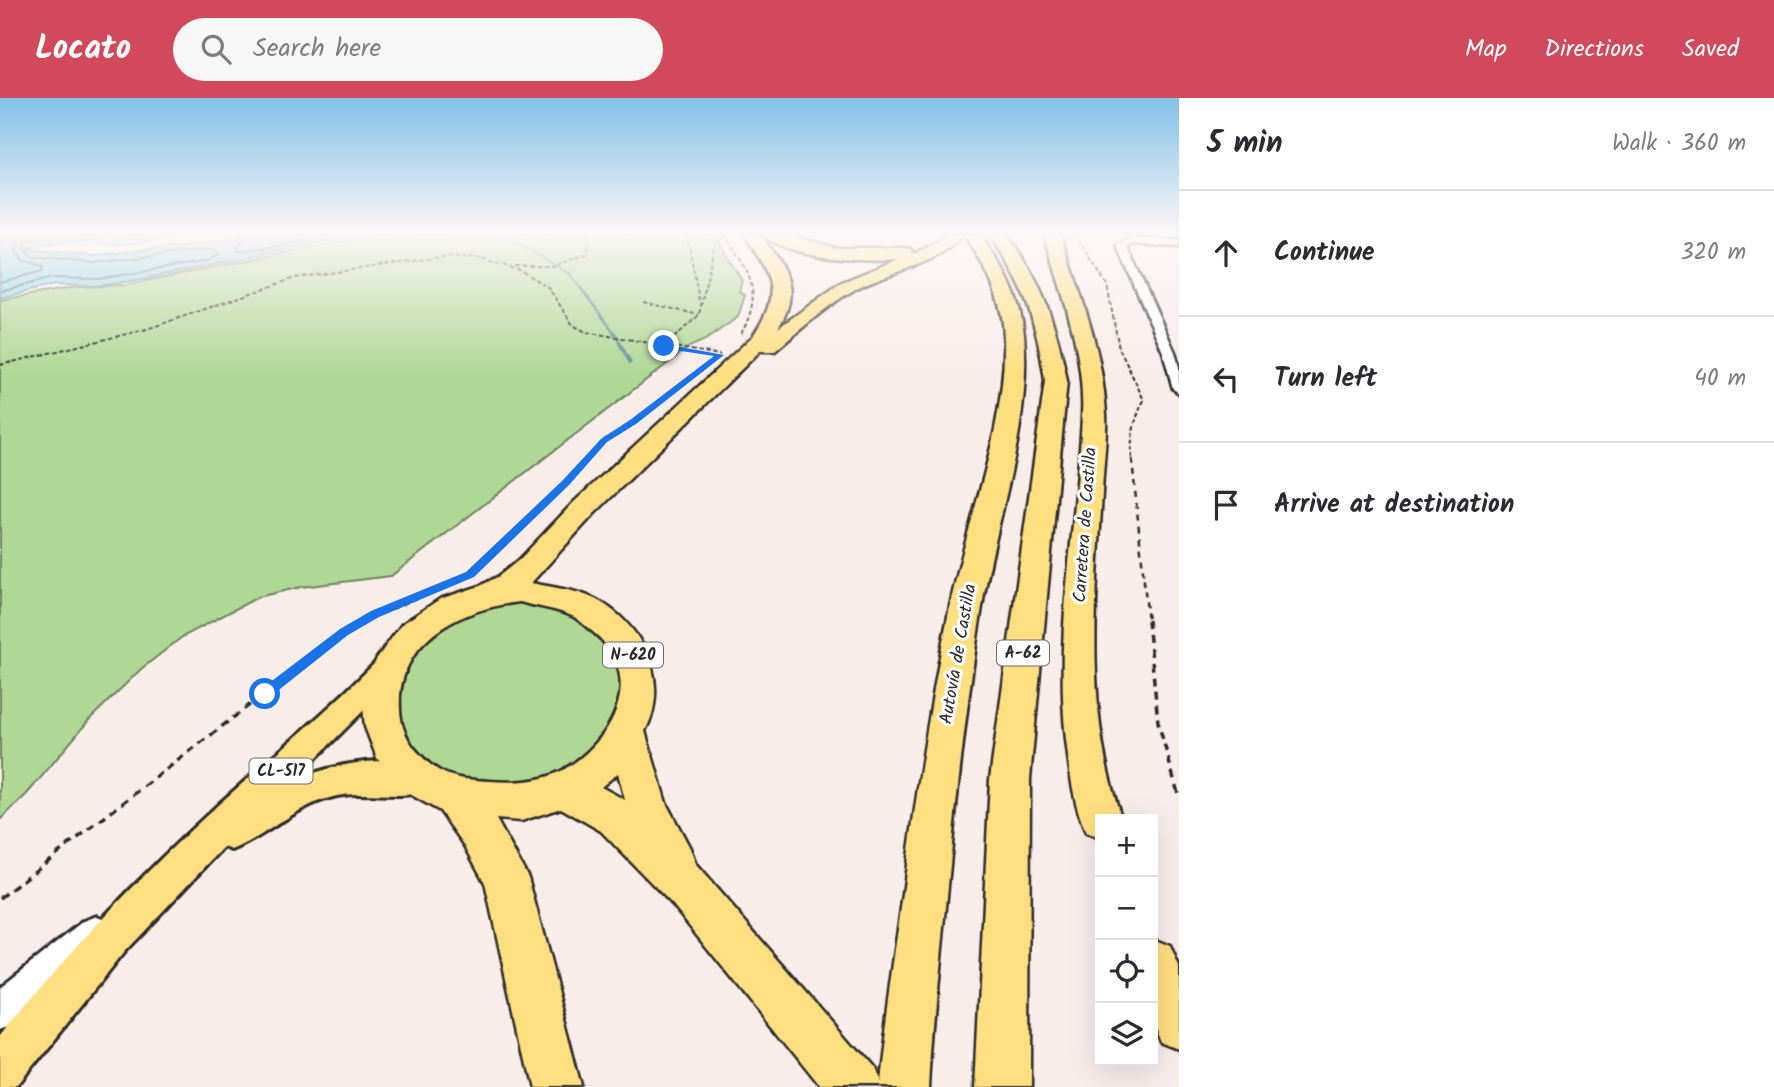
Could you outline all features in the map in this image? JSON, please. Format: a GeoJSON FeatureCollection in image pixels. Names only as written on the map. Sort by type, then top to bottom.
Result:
{"type":"FeatureCollection","features":[{"type":"Feature","properties":{"kind":"highway","name":"N-620"},"geometry":{"type":"LineString","coordinates":[[491,594],[549,594],[575,602],[599,615],[619,633],[632,654],[639,680],[638,706],[628,734],[613,755],[592,774],[566,789],[529,801],[491,804],[436,788],[394,755],[382,726],[380,696],[388,667],[405,641],[430,619],[459,603],[491,594],[510,584],[531,566],[584,508],[744,358],[776,317],[784,299],[779,280]]}},
{"type":"Feature","properties":{"kind":"highway"},"geometry":{"type":"LineString","coordinates":[[676,420],[832,295],[861,280]]}},
{"type":"Feature","properties":{"kind":"highway","name":"Autovía de Castilla"},"geometry":{"type":"LineString","coordinates":[[905,1072],[940,760],[974,566],[1010,423],[1015,375],[1014,333],[1008,300],[999,280]]}},
{"type":"Feature","properties":{"kind":"highway","name":"A-62"},"geometry":{"type":"LineString","coordinates":[[1002,1087],[1010,779],[1056,381],[1049,335],[1039,301],[1028,280]]}},
{"type":"Feature","properties":{"kind":"highway"},"geometry":{"type":"LineString","coordinates":[[1043,479],[1059,445],[1069,379],[1066,280]]}},
{"type":"Feature","properties":{"kind":"highway","name":"Carretera de Castilla"},"geometry":{"type":"LineString","coordinates":[[1066,280],[1087,344],[1094,414],[1079,619],[1080,703],[1092,793],[1099,814]]}},
{"type":"Feature","properties":{"kind":"highway"},"geometry":{"type":"LineString","coordinates":[[628,734],[647,808],[689,889]]}},
{"type":"Feature","properties":{"kind":"highway"},"geometry":{"type":"LineString","coordinates":[[436,788],[480,832],[506,877],[557,1087]]}},
{"type":"Feature","properties":{"kind":"highway"},"geometry":{"type":"LineString","coordinates":[[566,789],[616,817],[689,889],[853,1087]]}},
{"type":"Feature","properties":{"kind":"highway"},"geometry":{"type":"LineString","coordinates":[[1158,975],[1179,1024]]}},
{"type":"Feature","properties":{"kind":"main road","name":"CL-517"},"geometry":{"type":"LineString","coordinates":[[0,1072],[62,992],[163,882],[363,695],[388,667]]}},
{"type":"Feature","properties":{"kind":"main road","name":"CL-517"},"geometry":{"type":"LineString","coordinates":[[163,882],[261,814],[309,790],[336,781],[436,788]]}},
{"type":"Feature","properties":{"kind":"street"},"geometry":{"type":"LineString","coordinates":[[1137,280],[1168,352],[1179,388]]}},
{"type":"Feature","properties":{"kind":"street"},"geometry":{"type":"LineString","coordinates":[[0,1011],[163,882]]}},
{"type":"Feature","properties":{"kind":"path"},"geometry":{"type":"LineString","coordinates":[[0,365],[147,329],[293,280]]}},
{"type":"Feature","properties":{"kind":"path"},"geometry":{"type":"LineString","coordinates":[[536,280],[548,287],[573,325],[586,332],[720,355],[712,362]]}},
{"type":"Feature","properties":{"kind":"path"},"geometry":{"type":"LineString","coordinates":[[664,346],[699,315],[695,280]]}},
{"type":"Feature","properties":{"kind":"path"},"geometry":{"type":"LineString","coordinates":[[699,302],[706,280]]}},
{"type":"Feature","properties":{"kind":"path"},"geometry":{"type":"LineString","coordinates":[[740,336],[751,319],[755,292],[752,280]]}},
{"type":"Feature","properties":{"kind":"path"},"geometry":{"type":"LineString","coordinates":[[1104,280],[1119,348],[1144,400],[1130,442],[1158,722],[1179,797]]}},
{"type":"Feature","properties":{"kind":"path"},"geometry":{"type":"LineString","coordinates":[[643,302],[699,315]]}},
{"type":"Feature","properties":{"kind":"path"},"geometry":{"type":"LineString","coordinates":[[0,898],[344,632],[375,614],[470,575],[566,483],[604,440],[633,422],[704,368]]}},
{"type":"Feature","properties":{"kind":"green space"},"geometry":{"type":"Polygon","coordinates":[[[149,280],[741,280],[739,291],[745,295],[738,317],[705,340],[689,347],[391,576],[301,587],[258,597],[182,637],[141,669],[89,720],[27,794],[0,820],[0,300],[76,287],[125,285],[149,280]]]}},
{"type":"Feature","properties":{"kind":"green space"},"geometry":{"type":"Polygon","coordinates":[[[519,600],[552,604],[604,633],[627,686],[605,746],[577,770],[500,792],[428,770],[393,717],[407,658],[455,615],[519,600]]]}},
{"type":"Feature","properties":{"kind":"water"},"geometry":{"type":"Polygon","coordinates":[[[0,280],[135,280],[97,286],[54,285],[0,298],[0,280]]]}},
{"type":"Feature","properties":{"kind":"waterway"},"geometry":{"type":"LineString","coordinates":[[575,280],[616,335]]}},
{"type":"Feature","properties":{"kind":"waterway"},"geometry":{"type":"LineString","coordinates":[[614,333],[618,338]]}},
{"type":"Feature","properties":{"kind":"waterway"},"geometry":{"type":"LineString","coordinates":[[619,342],[630,362]]}},
{"type":"Feature","properties":{"kind":"route"},"geometry":{"type":"LineString","coordinates":[[265,694],[344,632],[375,614],[470,575],[566,483],[604,440],[688,382],[720,355],[664,346]]}}]}
